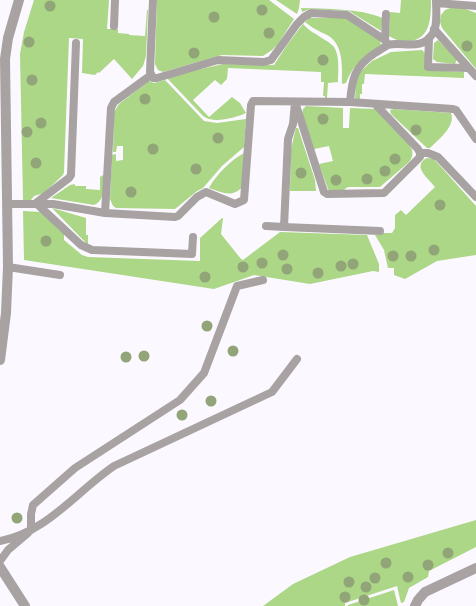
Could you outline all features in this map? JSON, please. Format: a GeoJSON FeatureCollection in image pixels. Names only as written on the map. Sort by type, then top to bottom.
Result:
{"type":"FeatureCollection","features":[{"type":"Feature","properties":{"kind":"street"},"geometry":{"type":"LineString","coordinates":[[0,360],[6,313],[8,267],[6,59],[8,38],[19,0]]}},
{"type":"Feature","properties":{"kind":"street"},"geometry":{"type":"LineString","coordinates":[[0,567],[25,606]]}},
{"type":"Feature","properties":{"kind":"street"},"geometry":{"type":"LineString","coordinates":[[415,606],[425,592],[476,568]]}},
{"type":"Feature","properties":{"kind":"lane"},"geometry":{"type":"LineString","coordinates":[[114,26],[115,0]]}},
{"type":"Feature","properties":{"kind":"lane"},"geometry":{"type":"LineString","coordinates":[[151,75],[153,0]]}},
{"type":"Feature","properties":{"kind":"lane"},"geometry":{"type":"LineString","coordinates":[[151,75],[153,78],[157,78],[218,60],[264,62],[272,60],[297,24],[311,13],[347,15],[387,42],[417,45],[429,38],[434,29],[436,2],[476,6]]}},
{"type":"Feature","properties":{"kind":"lane"},"geometry":{"type":"LineString","coordinates":[[386,14],[387,42]]}},
{"type":"Feature","properties":{"kind":"lane"},"geometry":{"type":"LineString","coordinates":[[434,29],[476,76]]}},
{"type":"Feature","properties":{"kind":"lane"},"geometry":{"type":"LineString","coordinates":[[429,38],[428,67],[468,68]]}},
{"type":"Feature","properties":{"kind":"lane"},"geometry":{"type":"LineString","coordinates":[[350,102],[351,85],[356,72],[387,42]]}},
{"type":"Feature","properties":{"kind":"lane"},"geometry":{"type":"LineString","coordinates":[[36,203],[71,176],[76,43]]}},
{"type":"Feature","properties":{"kind":"lane"},"geometry":{"type":"LineString","coordinates":[[105,213],[111,108],[114,102],[151,75]]}},
{"type":"Feature","properties":{"kind":"lane"},"geometry":{"type":"LineString","coordinates":[[7,204],[53,204],[105,213],[175,217],[178,216],[197,197],[206,192],[231,201],[235,204],[240,203],[244,200],[251,104],[254,101],[350,102],[453,109],[456,110],[476,139]]}},
{"type":"Feature","properties":{"kind":"lane"},"geometry":{"type":"LineString","coordinates":[[295,102],[324,192],[327,194],[384,193],[420,157],[420,153]]}},
{"type":"Feature","properties":{"kind":"lane"},"geometry":{"type":"LineString","coordinates":[[284,227],[288,139],[295,102]]}},
{"type":"Feature","properties":{"kind":"lane"},"geometry":{"type":"LineString","coordinates":[[375,104],[420,153],[428,153],[438,157],[476,197]]}},
{"type":"Feature","properties":{"kind":"lane"},"geometry":{"type":"LineString","coordinates":[[36,203],[80,245],[92,250],[192,254],[193,237]]}},
{"type":"Feature","properties":{"kind":"lane"},"geometry":{"type":"LineString","coordinates":[[266,226],[380,231]]}},
{"type":"Feature","properties":{"kind":"lane"},"geometry":{"type":"LineString","coordinates":[[8,267],[60,275]]}},
{"type":"Feature","properties":{"kind":"lane"},"geometry":{"type":"LineString","coordinates":[[0,561],[8,550],[31,530],[31,514],[33,504],[76,468],[180,400],[204,373],[237,286],[263,280]]}},
{"type":"Feature","properties":{"kind":"lane"},"geometry":{"type":"LineString","coordinates":[[0,541],[31,530],[51,519],[96,478],[114,466],[272,392],[297,359]]}},
{"type":"Feature","properties":{"kind":"green space"},"geometry":{"type":"Polygon","coordinates":[[[34,0],[109,0],[107,29],[118,29],[118,33],[129,35],[145,36],[148,10],[146,56],[143,66],[132,79],[114,59],[95,75],[82,73],[83,39],[69,38],[64,172],[63,175],[44,193],[34,196],[31,200],[23,200],[20,54],[24,32],[34,0]]]}},
{"type":"Feature","properties":{"kind":"green space"},"geometry":{"type":"Polygon","coordinates":[[[157,0],[269,0],[294,19],[278,44],[263,56],[222,55],[163,72],[158,70],[155,64],[157,0]]]}},
{"type":"Feature","properties":{"kind":"green space"},"geometry":{"type":"Polygon","coordinates":[[[276,0],[300,0],[297,14],[276,0]]]}},
{"type":"Feature","properties":{"kind":"green space"},"geometry":{"type":"Polygon","coordinates":[[[401,0],[431,0],[431,13],[428,26],[422,36],[417,39],[401,41],[389,36],[390,12],[400,13],[401,0]]]}},
{"type":"Feature","properties":{"kind":"green space"},"geometry":{"type":"Polygon","coordinates":[[[301,8],[343,10],[363,12],[383,18],[381,31],[349,11],[310,9],[302,12],[301,8]]]}},
{"type":"Feature","properties":{"kind":"green space"},"geometry":{"type":"Polygon","coordinates":[[[450,8],[463,8],[476,13],[476,69],[442,28],[440,22],[441,15],[445,10],[450,8]]]}},
{"type":"Feature","properties":{"kind":"green space"},"geometry":{"type":"Polygon","coordinates":[[[309,18],[346,18],[380,40],[381,45],[360,61],[352,71],[346,83],[342,84],[341,56],[337,44],[333,39],[305,22],[309,18]]]}},
{"type":"Feature","properties":{"kind":"green space"},"geometry":{"type":"Polygon","coordinates":[[[303,24],[332,45],[336,51],[338,82],[328,83],[327,98],[325,99],[325,96],[323,96],[324,82],[321,82],[321,72],[228,68],[227,79],[221,85],[215,80],[193,100],[209,117],[232,97],[240,103],[246,113],[236,117],[212,120],[203,116],[166,77],[223,64],[274,65],[303,24]]]}},
{"type":"Feature","properties":{"kind":"green space"},"geometry":{"type":"Polygon","coordinates":[[[438,40],[457,59],[455,64],[437,62],[433,59],[434,43],[438,40]]]}},
{"type":"Feature","properties":{"kind":"green space"},"geometry":{"type":"Polygon","coordinates":[[[422,50],[425,53],[425,70],[464,72],[464,78],[365,74],[360,99],[355,99],[356,82],[360,72],[372,61],[391,52],[422,50]]]}},
{"type":"Feature","properties":{"kind":"green space"},"geometry":{"type":"Polygon","coordinates":[[[165,80],[204,121],[217,123],[246,119],[244,147],[222,166],[203,188],[175,209],[116,208],[113,206],[110,199],[112,155],[116,154],[116,161],[123,160],[123,146],[117,146],[116,152],[113,152],[114,112],[119,104],[149,81],[154,83],[165,80]]]}},
{"type":"Feature","properties":{"kind":"green space"},"geometry":{"type":"Polygon","coordinates":[[[306,106],[343,108],[343,128],[349,128],[350,108],[375,109],[402,135],[410,146],[412,150],[411,159],[380,187],[349,187],[342,192],[331,192],[328,189],[319,164],[333,161],[329,146],[314,149],[302,114],[303,109],[306,106]]]}},
{"type":"Feature","properties":{"kind":"green space"},"geometry":{"type":"Polygon","coordinates":[[[390,110],[451,113],[451,123],[446,132],[430,148],[427,148],[391,114],[390,110]]]}},
{"type":"Feature","properties":{"kind":"green space"},"geometry":{"type":"Polygon","coordinates":[[[296,128],[298,128],[315,180],[316,191],[290,191],[291,149],[296,128]]]}},
{"type":"Feature","properties":{"kind":"green space"},"geometry":{"type":"Polygon","coordinates":[[[244,153],[243,186],[239,190],[231,193],[222,193],[209,188],[224,168],[244,153]]]}},
{"type":"Feature","properties":{"kind":"green space"},"geometry":{"type":"Polygon","coordinates":[[[427,158],[434,159],[476,206],[476,255],[437,261],[405,279],[394,275],[394,268],[388,268],[384,250],[375,235],[392,233],[395,228],[395,215],[401,210],[406,215],[435,187],[421,169],[423,161],[427,158]]]}},
{"type":"Feature","properties":{"kind":"green space"},"geometry":{"type":"Polygon","coordinates":[[[103,175],[102,196],[98,203],[94,205],[51,198],[70,185],[75,184],[75,186],[86,186],[86,189],[100,190],[100,177],[103,175]]]}},
{"type":"Feature","properties":{"kind":"green space"},"geometry":{"type":"Polygon","coordinates":[[[52,208],[86,218],[86,235],[88,235],[88,245],[52,208]]]}},
{"type":"Feature","properties":{"kind":"green space"},"geometry":{"type":"Polygon","coordinates":[[[23,211],[41,212],[64,232],[64,240],[82,255],[88,257],[200,261],[200,238],[222,218],[221,234],[243,260],[280,232],[367,235],[379,264],[379,272],[373,271],[310,284],[254,275],[214,289],[24,260],[23,211]]]}},
{"type":"Feature","properties":{"kind":"green space"},"geometry":{"type":"Polygon","coordinates":[[[476,520],[476,547],[429,571],[428,577],[409,588],[404,602],[401,603],[397,586],[345,603],[345,606],[263,606],[293,584],[350,557],[476,520]]]}},
{"type":"Feature","properties":{"kind":"green space"},"geometry":{"type":"Polygon","coordinates":[[[394,590],[398,606],[348,606],[348,605],[394,590]]]}}]}
